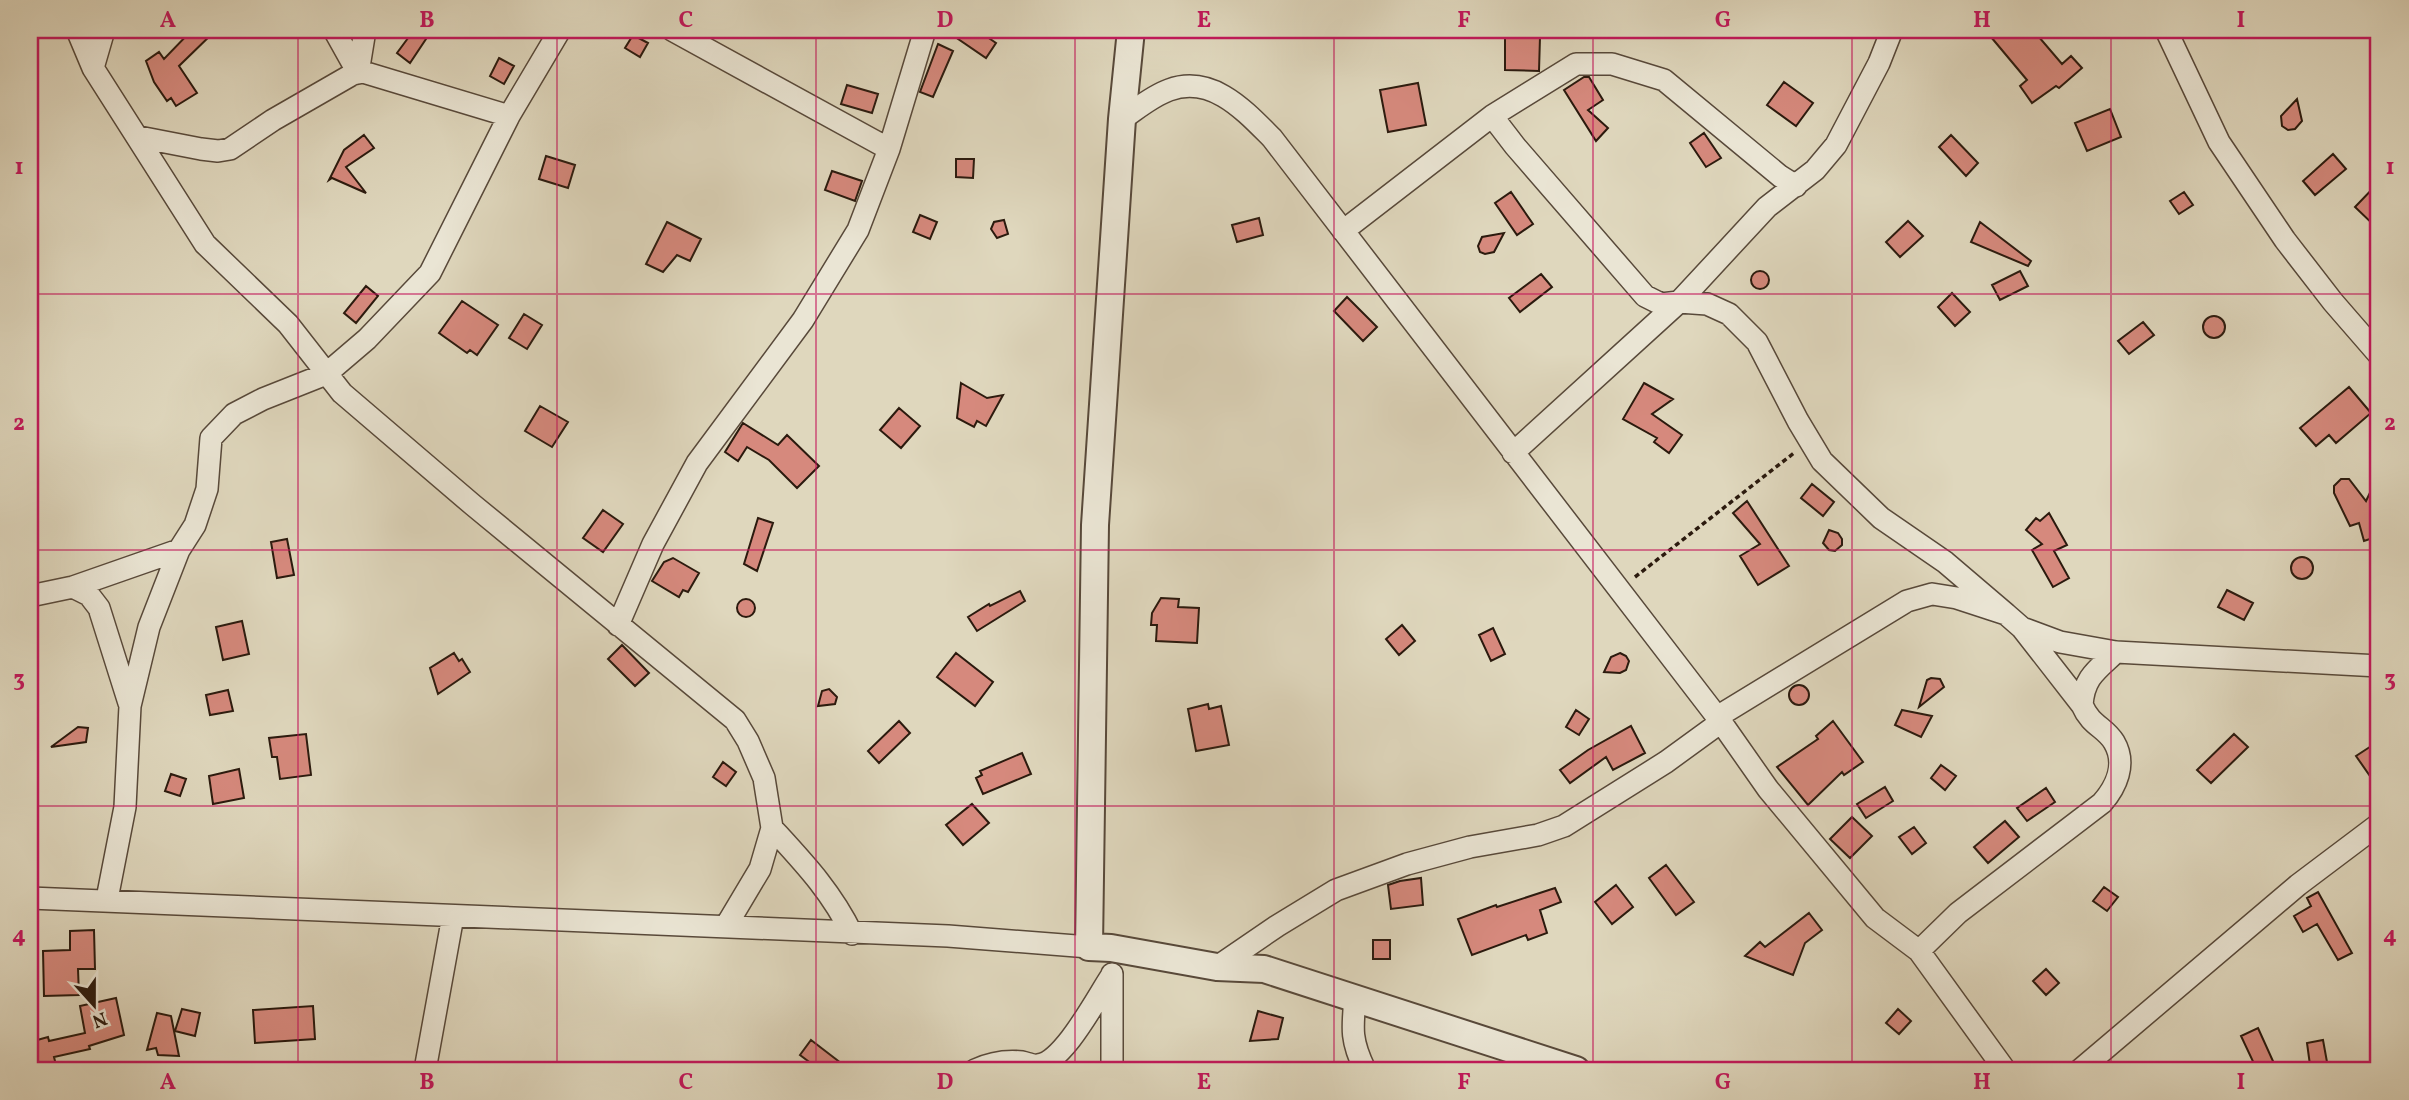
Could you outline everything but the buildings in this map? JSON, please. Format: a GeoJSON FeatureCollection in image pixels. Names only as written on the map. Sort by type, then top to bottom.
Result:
{"type":"FeatureCollection","features":[{"type":"Feature","properties":{"kind":"street"},"geometry":{"type":"LineString","coordinates":[[77,30],[93,68],[205,244],[288,324],[352,402],[735,720],[748,741],[764,778],[772,828],[760,869],[726,926]]}},
{"type":"Feature","properties":{"kind":"street"},"geometry":{"type":"LineString","coordinates":[[93,68],[104,30]]}},
{"type":"Feature","properties":{"kind":"street"},"geometry":{"type":"LineString","coordinates":[[334,30],[358,72]]}},
{"type":"Feature","properties":{"kind":"street"},"geometry":{"type":"LineString","coordinates":[[358,72],[365,30]]}},
{"type":"Feature","properties":{"kind":"street"},"geometry":{"type":"LineString","coordinates":[[107,899],[125,807],[130,706],[149,627],[179,550],[195,525],[207,489],[211,438],[233,414],[327,374],[367,339],[430,273],[509,116],[560,30]]}},
{"type":"Feature","properties":{"kind":"street"},"geometry":{"type":"LineString","coordinates":[[673,30],[889,149]]}},
{"type":"Feature","properties":{"kind":"street"},"geometry":{"type":"LineString","coordinates":[[618,625],[653,544],[697,463],[803,320],[858,230],[889,149],[925,30]]}},
{"type":"Feature","properties":{"kind":"street"},"geometry":{"type":"LineString","coordinates":[[1513,453],[1679,302],[1767,207],[1815,170],[1836,145],[1879,63],[1892,30]]}},
{"type":"Feature","properties":{"kind":"street"},"geometry":{"type":"LineString","coordinates":[[2166,30],[2219,142],[2285,240],[2379,355]]}},
{"type":"Feature","properties":{"kind":"street"},"geometry":{"type":"LineString","coordinates":[[1112,1070],[1112,975],[1100,948],[1095,525],[1122,119],[1133,32]]}},
{"type":"Feature","properties":{"kind":"street"},"geometry":{"type":"LineString","coordinates":[[1343,231],[1492,116],[1576,64],[1612,64],[1664,80],[1780,176],[1796,186]]}},
{"type":"Feature","properties":{"kind":"street"},"geometry":{"type":"LineString","coordinates":[[139,137],[201,149],[230,149],[273,120],[358,72],[370,73],[509,116]]}},
{"type":"Feature","properties":{"kind":"street"},"geometry":{"type":"LineString","coordinates":[[1122,119],[1170,89],[1209,89],[1238,104],[1272,138],[1719,719],[1768,789],[1875,918],[1919,951],[2005,1070]]}},
{"type":"Feature","properties":{"kind":"street"},"geometry":{"type":"LineString","coordinates":[[1492,116],[1645,296],[1661,304],[1707,304],[1729,314],[1758,342],[1822,461],[1881,518],[1945,562],[2014,621],[2082,705],[2094,724],[2114,741],[2119,765],[2114,789],[2102,803],[1958,913],[1919,951]]}},
{"type":"Feature","properties":{"kind":"street"},"geometry":{"type":"LineString","coordinates":[[30,596],[73,587],[179,550]]}},
{"type":"Feature","properties":{"kind":"street"},"geometry":{"type":"LineString","coordinates":[[73,587],[89,595],[99,608],[130,706]]}},
{"type":"Feature","properties":{"kind":"street"},"geometry":{"type":"LineString","coordinates":[[1217,967],[1336,890],[1407,864],[1470,847],[1538,835],[1564,826],[1666,762],[1719,719],[1907,601],[1932,594],[1957,598],[2060,642],[2116,652],[2379,666]]}},
{"type":"Feature","properties":{"kind":"street"},"geometry":{"type":"LineString","coordinates":[[2082,705],[2083,691],[2090,676],[2116,652]]}},
{"type":"Feature","properties":{"kind":"street"},"geometry":{"type":"LineString","coordinates":[[2080,1070],[2298,885],[2379,824]]}},
{"type":"Feature","properties":{"kind":"street"},"geometry":{"type":"LineString","coordinates":[[772,828],[831,895],[852,934]]}},
{"type":"Feature","properties":{"kind":"street"},"geometry":{"type":"LineString","coordinates":[[30,898],[107,899],[852,934],[948,936],[1100,948],[1217,967],[1264,969],[1576,1070]]}},
{"type":"Feature","properties":{"kind":"street"},"geometry":{"type":"LineString","coordinates":[[425,1070],[453,916]]}},
{"type":"Feature","properties":{"kind":"street"},"geometry":{"type":"LineString","coordinates":[[975,1070],[991,1062],[1037,1065],[1052,1060],[1075,1032],[1112,975]]}},
{"type":"Feature","properties":{"kind":"street"},"geometry":{"type":"LineString","coordinates":[[1355,998],[1352,1033],[1365,1070]]}},
{"type":"Feature","properties":{"kind":"path"},"geometry":{"type":"LineString","coordinates":[[1618,590],[1810,441]]}}]}
